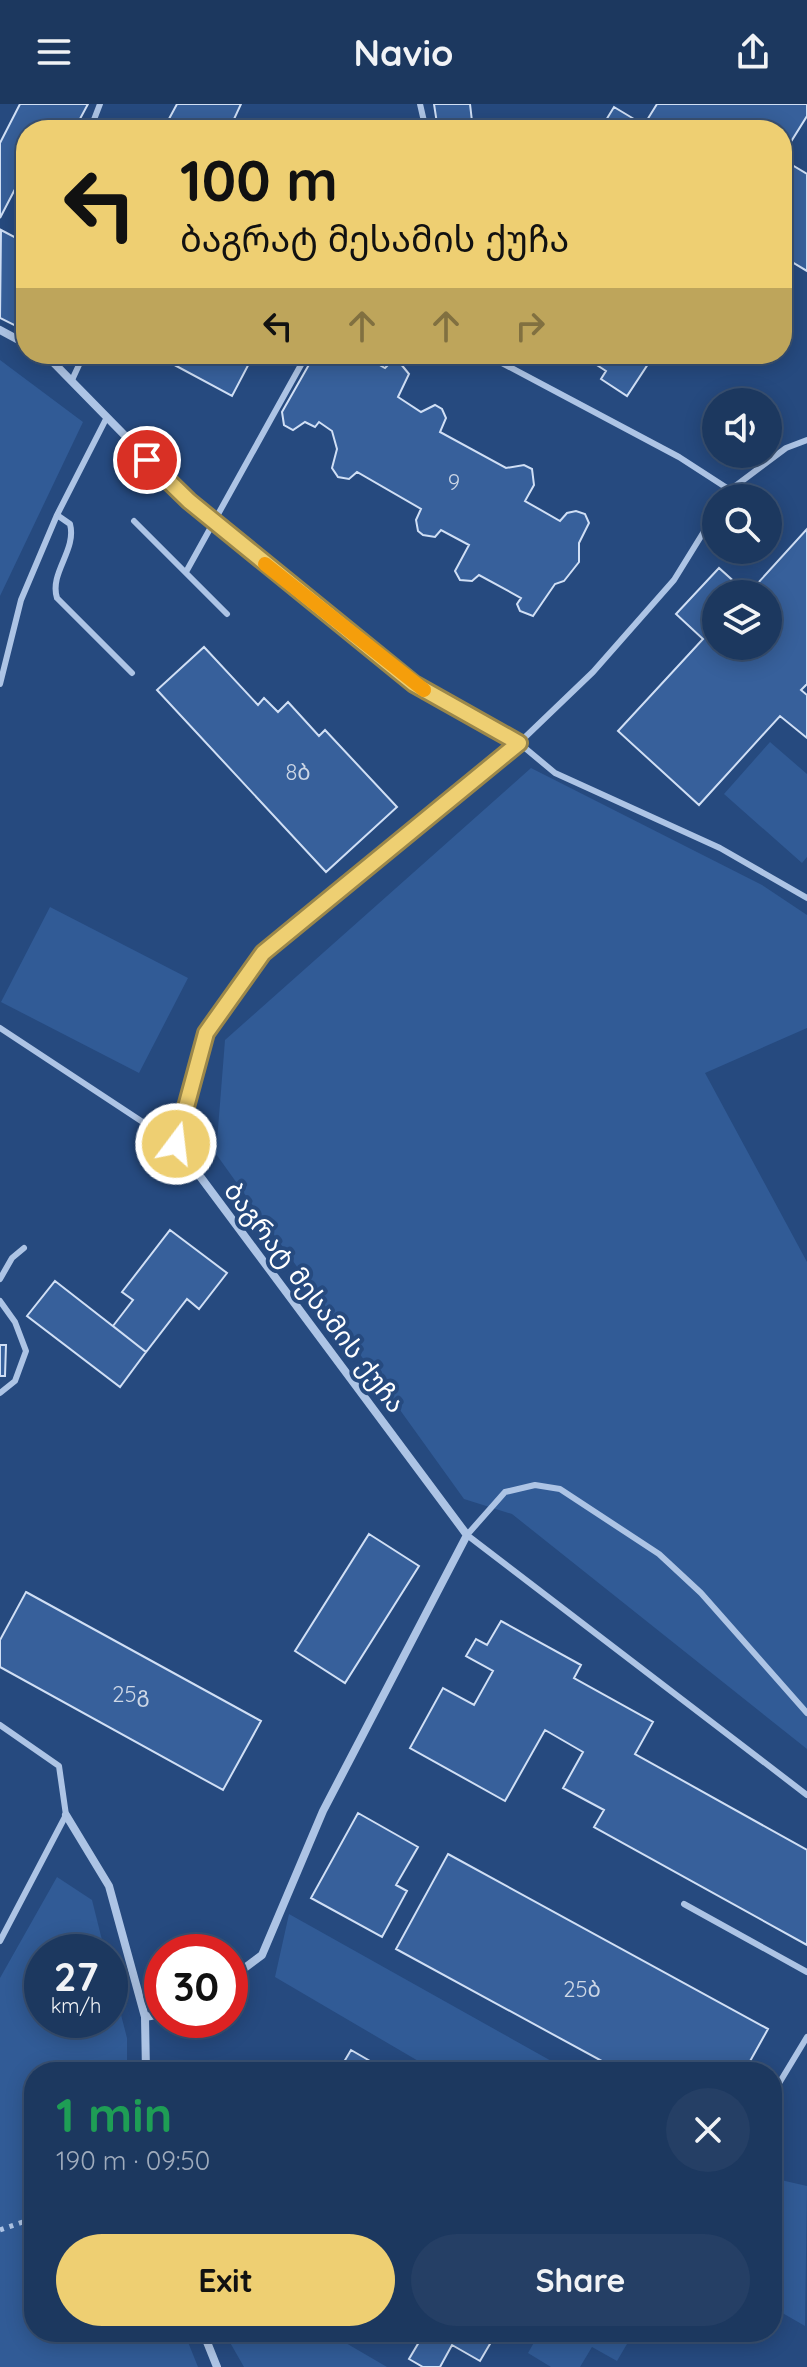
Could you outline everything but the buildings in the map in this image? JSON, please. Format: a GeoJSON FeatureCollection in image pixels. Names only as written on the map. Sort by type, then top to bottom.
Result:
{"type":"FeatureCollection","features":[{"type":"Feature","properties":{"kind":"street"},"geometry":{"type":"LineString","coordinates":[[55,364],[106,419],[215,523],[414,684],[519,743],[263,953],[206,1033],[176,1144]]}},
{"type":"Feature","properties":{"kind":"street","name":"ბაგრატ მესამის ქუჩა"},"geometry":{"type":"LineString","coordinates":[[176,1144],[467,1535]]}},
{"type":"Feature","properties":{"kind":"street"},"geometry":{"type":"LineString","coordinates":[[248,1966],[262,1955],[323,1811],[467,1535]]}},
{"type":"Feature","properties":{"kind":"street"},"geometry":{"type":"LineString","coordinates":[[66,1815],[109,1886],[144,2013]]}},
{"type":"Feature","properties":{"kind":"street"},"geometry":{"type":"LineString","coordinates":[[145,2038],[146,2062]]}},
{"type":"Feature","properties":{"kind":"street"},"geometry":{"type":"LineString","coordinates":[[207,2342],[217,2367]]}},
{"type":"Feature","properties":{"kind":"lane"},"geometry":{"type":"LineString","coordinates":[[72,380],[79,364]]}},
{"type":"Feature","properties":{"kind":"lane"},"geometry":{"type":"LineString","coordinates":[[186,572],[302,364]]}},
{"type":"Feature","properties":{"kind":"lane"},"geometry":{"type":"LineString","coordinates":[[504,364],[679,457],[721,484]]}},
{"type":"Feature","properties":{"kind":"lane"},"geometry":{"type":"LineString","coordinates":[[0,684],[21,600],[57,515],[106,419]]}},
{"type":"Feature","properties":{"kind":"lane"},"geometry":{"type":"LineString","coordinates":[[738,484],[786,448],[807,440]]}},
{"type":"Feature","properties":{"kind":"lane"},"geometry":{"type":"LineString","coordinates":[[57,515],[70,524],[73,534],[54,588],[57,598],[132,673]]}},
{"type":"Feature","properties":{"kind":"lane"},"geometry":{"type":"LineString","coordinates":[[134,521],[227,614]]}},
{"type":"Feature","properties":{"kind":"lane"},"geometry":{"type":"LineString","coordinates":[[702,535],[674,580],[593,672],[519,743],[555,773],[720,848],[807,898]]}},
{"type":"Feature","properties":{"kind":"lane"},"geometry":{"type":"LineString","coordinates":[[0,1028],[176,1144]]}},
{"type":"Feature","properties":{"kind":"lane"},"geometry":{"type":"LineString","coordinates":[[0,1279],[12,1258],[24,1248]]}},
{"type":"Feature","properties":{"kind":"lane"},"geometry":{"type":"LineString","coordinates":[[0,1301],[15,1322],[26,1351],[15,1381],[0,1393]]}},
{"type":"Feature","properties":{"kind":"lane"},"geometry":{"type":"LineString","coordinates":[[807,1713],[701,1593],[659,1554],[560,1489],[535,1485],[505,1492],[467,1535],[807,1795]]}},
{"type":"Feature","properties":{"kind":"lane"},"geometry":{"type":"LineString","coordinates":[[0,1725],[59,1766],[66,1815],[0,1941]]}},
{"type":"Feature","properties":{"kind":"lane"},"geometry":{"type":"LineString","coordinates":[[684,1904],[807,1972]]}},
{"type":"Feature","properties":{"kind":"lane"},"geometry":{"type":"LineString","coordinates":[[782,2078],[807,2037]]}},
{"type":"Feature","properties":{"kind":"path"},"geometry":{"type":"LineString","coordinates":[[0,2230],[24,2222]]}},
{"type":"Feature","properties":{"kind":"shaded area"},"geometry":{"type":"Polygon","coordinates":[[[0,360],[83,422],[0,596],[0,360]]]}},
{"type":"Feature","properties":{"kind":"shaded area"},"geometry":{"type":"Polygon","coordinates":[[[770,742],[807,774],[807,857],[802,863],[724,794],[770,742]]]}},
{"type":"Feature","properties":{"kind":"shaded area"},"geometry":{"type":"Polygon","coordinates":[[[531,768],[762,885],[807,915],[807,1028],[705,1073],[807,1262],[807,1749],[512,1514],[464,1499],[216,1154],[225,1040],[531,768]]]}},
{"type":"Feature","properties":{"kind":"shaded area"},"geometry":{"type":"Polygon","coordinates":[[[50,907],[188,978],[139,1073],[1,1002],[50,907]]]}},
{"type":"Feature","properties":{"kind":"shaded area"},"geometry":{"type":"Polygon","coordinates":[[[57,1877],[92,1900],[100,1934],[25,1934],[57,1877]]]}},
{"type":"Feature","properties":{"kind":"shaded area"},"geometry":{"type":"Polygon","coordinates":[[[289,1914],[553,2062],[420,2062],[275,1977],[289,1914]]]}},
{"type":"Feature","properties":{"kind":"shaded area"},"geometry":{"type":"Polygon","coordinates":[[[24,1935],[24,2038],[127,2038],[127,2062],[24,2062],[24,2342],[188,2342],[198,2367],[0,2367],[0,1978],[24,1935]]]}},
{"type":"Feature","properties":{"kind":"shaded area"},"geometry":{"type":"Polygon","coordinates":[[[782,2180],[807,2186],[805,2326],[782,2313],[782,2180]]]}},
{"type":"Feature","properties":{"kind":"shaded area"},"geometry":{"type":"Polygon","coordinates":[[[230,2342],[344,2342],[387,2367],[244,2367],[230,2342]]]}},
{"type":"Feature","properties":{"kind":"shaded area"},"geometry":{"type":"Polygon","coordinates":[[[534,2342],[628,2342],[617,2361],[592,2347],[580,2367],[551,2367],[528,2353],[534,2342]]]}},
{"type":"Feature","properties":{"kind":"slow traffic"},"geometry":{"type":"LineString","coordinates":[[265,564],[424,690]]}},
{"type":"Feature","properties":{"kind":"route"},"geometry":{"type":"LineString","coordinates":[[147,460],[189,501],[414,684],[519,743],[263,953],[206,1033],[176,1144]]}}]}
